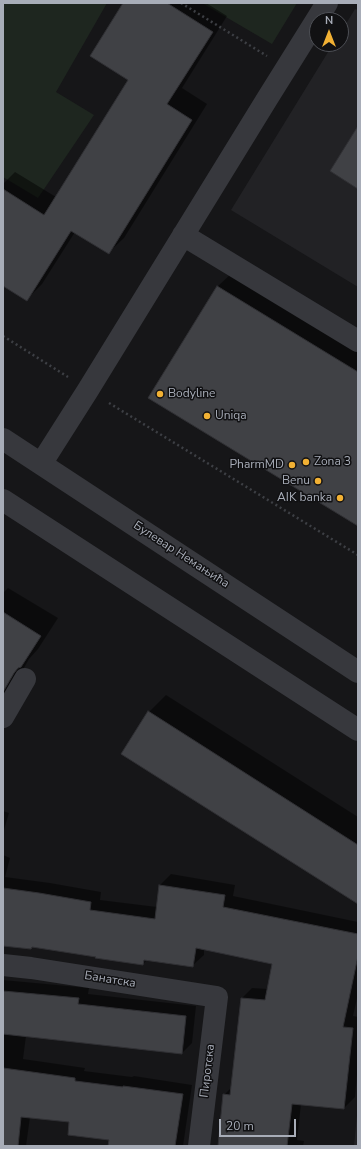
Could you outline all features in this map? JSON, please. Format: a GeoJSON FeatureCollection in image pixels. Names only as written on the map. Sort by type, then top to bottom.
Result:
{"type":"FeatureCollection","features":[{"type":"Feature","properties":{"kind":"street"},"geometry":{"type":"LineString","coordinates":[[41,464],[327,3]]}},
{"type":"Feature","properties":{"kind":"street"},"geometry":{"type":"LineString","coordinates":[[183,235],[358,341]]}},
{"type":"Feature","properties":{"kind":"street","name":"Булевар Немањића"},"geometry":{"type":"LineString","coordinates":[[3,439],[358,672]]}},
{"type":"Feature","properties":{"kind":"street"},"geometry":{"type":"LineString","coordinates":[[3,500],[358,730]]}},
{"type":"Feature","properties":{"kind":"street"},"geometry":{"type":"LineString","coordinates":[[3,717],[25,680]]}},
{"type":"Feature","properties":{"kind":"street","name":"Банатска"},"geometry":{"type":"LineString","coordinates":[[3,965],[217,997]]}},
{"type":"Feature","properties":{"kind":"street","name":"Пиротска"},"geometry":{"type":"LineString","coordinates":[[199,1146],[217,997]]}},
{"type":"Feature","properties":{"kind":"path"},"geometry":{"type":"LineString","coordinates":[[181,3],[286,67]]}},
{"type":"Feature","properties":{"kind":"path"},"geometry":{"type":"LineString","coordinates":[[3,336],[88,390],[358,555]]}},
{"type":"Feature","properties":{"kind":"shaded area"},"geometry":{"type":"Polygon","coordinates":[[[3,3],[107,3],[56,92],[94,115],[38,198],[3,177],[3,3]]]}},
{"type":"Feature","properties":{"kind":"shaded area"},"geometry":{"type":"Polygon","coordinates":[[[202,3],[297,3],[272,44],[202,3]]]}},
{"type":"Feature","properties":{"kind":"shaded area"},"geometry":{"type":"Polygon","coordinates":[[[355,9],[358,10],[358,287],[231,210],[328,52],[349,52],[349,19],[355,9]]]}},
{"type":"Feature","properties":{"kind":"shaded area"},"geometry":{"type":"Polygon","coordinates":[[[358,1104],[358,1146],[354,1146],[358,1104]]]}},
{"type":"Feature","properties":{"kind":"building"},"geometry":{"type":"Polygon","coordinates":[[[123,3],[167,3],[213,32],[167,104],[192,120],[109,254],[71,231],[27,301],[3,286],[3,189],[44,215],[128,80],[90,56],[123,3]]]}},
{"type":"Feature","properties":{"kind":"building"},"geometry":{"type":"Polygon","coordinates":[[[358,126],[358,189],[330,171],[358,126]]]}},
{"type":"Feature","properties":{"kind":"building","name":"Zona 3"},"geometry":{"type":"Polygon","coordinates":[[[217,286],[358,372],[358,526],[148,398],[217,286]]]}},
{"type":"Feature","properties":{"kind":"building"},"geometry":{"type":"Polygon","coordinates":[[[3,612],[41,636],[21,667],[14,673],[3,692],[3,612]]]}},
{"type":"Feature","properties":{"kind":"building"},"geometry":{"type":"Polygon","coordinates":[[[148,711],[358,845],[358,904],[121,754],[148,711]]]}},
{"type":"Feature","properties":{"kind":"building"},"geometry":{"type":"Polygon","coordinates":[[[159,885],[225,895],[223,907],[358,934],[358,956],[343,1027],[353,1028],[344,1109],[292,1104],[287,1146],[218,1146],[223,1094],[230,1095],[241,998],[265,1000],[272,964],[196,948],[193,967],[144,960],[143,965],[32,947],[31,949],[3,946],[3,888],[91,902],[90,910],[155,919],[159,885]]]}},
{"type":"Feature","properties":{"kind":"building"},"geometry":{"type":"Polygon","coordinates":[[[3,991],[79,998],[78,1004],[186,1016],[182,1054],[3,1034],[3,991]]]}},
{"type":"Feature","properties":{"kind":"building"},"geometry":{"type":"Polygon","coordinates":[[[3,1068],[75,1078],[75,1081],[183,1094],[175,1146],[108,1146],[109,1140],[68,1135],[69,1122],[21,1117],[18,1146],[3,1146],[3,1068]]]}},
{"type":"Feature","properties":{"kind":"place","name":"Bodyline"},"geometry":{"type":"Point","coordinates":[160,394]}},
{"type":"Feature","properties":{"kind":"place","name":"Uniqa"},"geometry":{"type":"Point","coordinates":[207,416]}},
{"type":"Feature","properties":{"kind":"place","name":"Zona 3"},"geometry":{"type":"Point","coordinates":[306,462]}},
{"type":"Feature","properties":{"kind":"place","name":"PharmMD"},"geometry":{"type":"Point","coordinates":[292,465]}},
{"type":"Feature","properties":{"kind":"place","name":"Benu"},"geometry":{"type":"Point","coordinates":[318,481]}},
{"type":"Feature","properties":{"kind":"place","name":"AIK banka"},"geometry":{"type":"Point","coordinates":[340,498]}}]}
